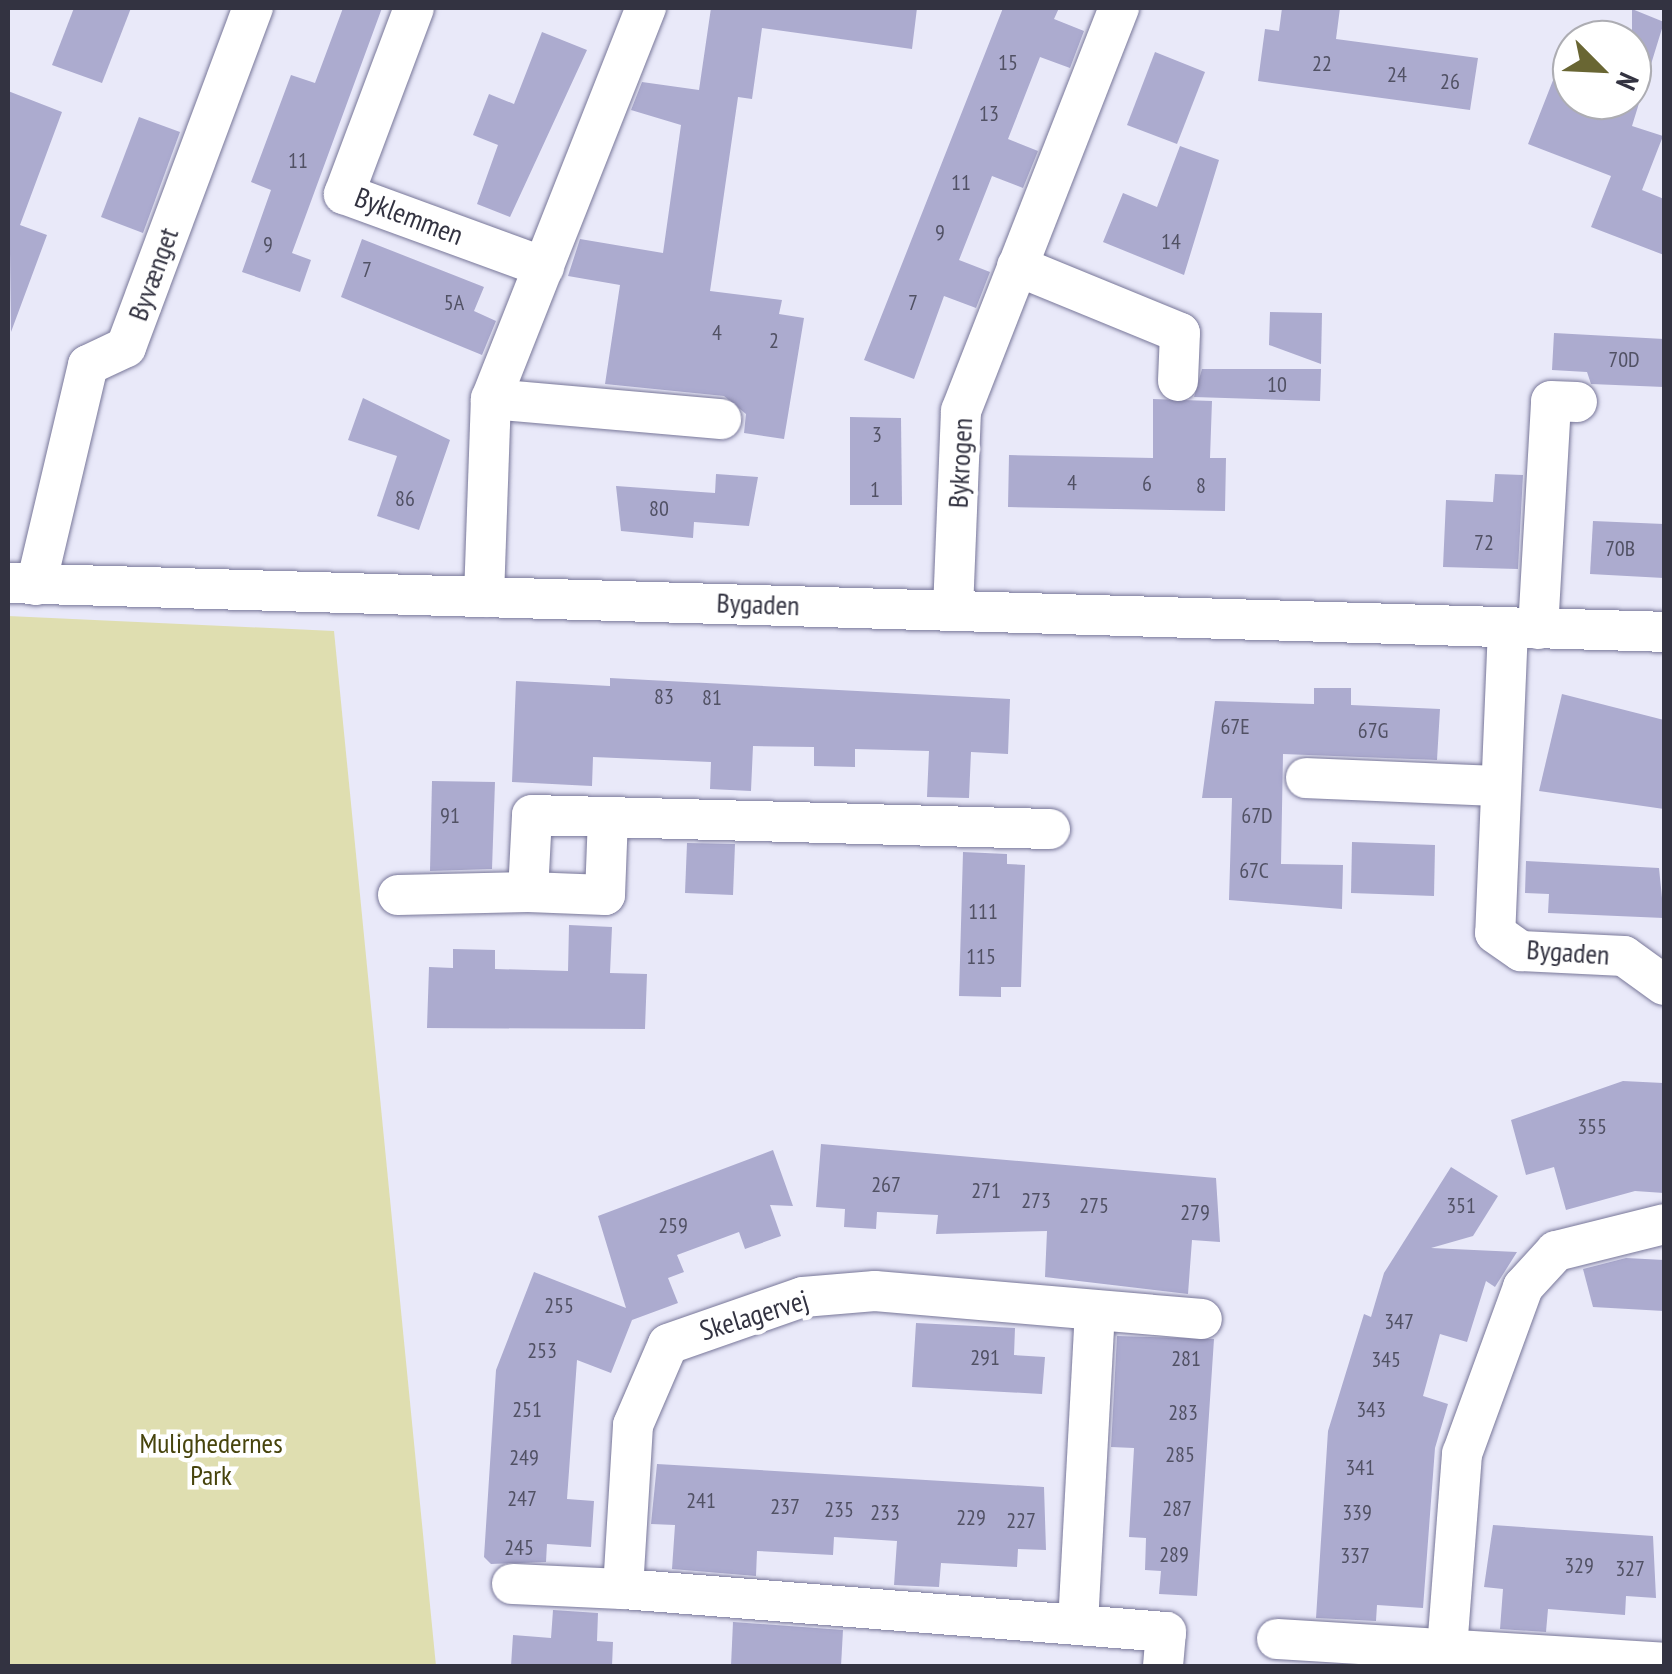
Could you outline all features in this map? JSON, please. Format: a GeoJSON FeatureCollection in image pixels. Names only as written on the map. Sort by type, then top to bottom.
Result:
{"type":"FeatureCollection","features":[{"type":"Feature","properties":{"kind":"street","name":"Byvænget"},"geometry":{"type":"LineString","coordinates":[[22,584],[88,366],[126,347],[252,8]]}},
{"type":"Feature","properties":{"kind":"street","name":"Byklemmen"},"geometry":{"type":"LineString","coordinates":[[414,8],[344,194],[544,266]]}},
{"type":"Feature","properties":{"kind":"street"},"geometry":{"type":"LineString","coordinates":[[484,597],[491,400],[646,8]]}},
{"type":"Feature","properties":{"kind":"street","name":"Bykrogen"},"geometry":{"type":"LineString","coordinates":[[953,610],[962,411],[1119,8]]}},
{"type":"Feature","properties":{"kind":"street"},"geometry":{"type":"LineString","coordinates":[[1017,266],[1180,333],[1178,381]]}},
{"type":"Feature","properties":{"kind":"street"},"geometry":{"type":"LineString","coordinates":[[491,400],[721,419]]}},
{"type":"Feature","properties":{"kind":"street"},"geometry":{"type":"LineString","coordinates":[[1523,628],[1551,401],[1577,402]]}},
{"type":"Feature","properties":{"kind":"street","name":"Bygaden"},"geometry":{"type":"LineString","coordinates":[[22,584],[1664,632]]}},
{"type":"Feature","properties":{"kind":"street","name":"Bygaden"},"geometry":{"type":"LineString","coordinates":[[1523,628],[1495,786],[1491,914],[1505,946],[1624,956],[1664,986]]}},
{"type":"Feature","properties":{"kind":"street"},"geometry":{"type":"LineString","coordinates":[[1306,778],[1495,786]]}},
{"type":"Feature","properties":{"kind":"street"},"geometry":{"type":"LineString","coordinates":[[528,892],[532,815],[1050,830]]}},
{"type":"Feature","properties":{"kind":"street"},"geometry":{"type":"LineString","coordinates":[[398,896],[528,892],[604,895],[608,818]]}},
{"type":"Feature","properties":{"kind":"street"},"geometry":{"type":"LineString","coordinates":[[1447,1650],[1462,1454],[1524,1287],[1556,1251],[1664,1224]]}},
{"type":"Feature","properties":{"kind":"street","name":"Skelagervej"},"geometry":{"type":"LineString","coordinates":[[623,1589],[633,1425],[668,1344],[828,1293],[1202,1320]]}},
{"type":"Feature","properties":{"kind":"street"},"geometry":{"type":"LineString","coordinates":[[1078,1624],[1094,1310]]}},
{"type":"Feature","properties":{"kind":"street"},"geometry":{"type":"LineString","coordinates":[[512,1584],[623,1589],[1166,1632],[1163,1666]]}},
{"type":"Feature","properties":{"kind":"street"},"geometry":{"type":"LineString","coordinates":[[1277,1639],[1664,1663]]}},
{"type":"Feature","properties":{"kind":"green space","name":"Mulighedernes Park"},"geometry":{"type":"Polygon","coordinates":[[[8,616],[334,631],[436,1666],[8,1666],[8,616]]]}},
{"type":"Feature","properties":{"kind":"building"},"geometry":{"type":"Polygon","coordinates":[[[74,8],[131,8],[102,83],[52,65],[74,8]]]}},
{"type":"Feature","properties":{"kind":"building"},"geometry":{"type":"Polygon","coordinates":[[[343,8],[382,8],[292,253],[311,260],[300,292],[242,272],[271,190],[251,182],[291,75],[315,83],[343,8]]]}},
{"type":"Feature","properties":{"kind":"building"},"geometry":{"type":"Polygon","coordinates":[[[711,8],[917,8],[912,49],[762,28],[752,99],[738,97],[710,291],[782,300],[779,314],[804,318],[784,439],[744,433],[746,414],[724,396],[605,384],[620,285],[568,276],[580,239],[663,253],[681,125],[631,110],[642,82],[699,90],[711,8]]]}},
{"type":"Feature","properties":{"kind":"building"},"geometry":{"type":"Polygon","coordinates":[[[1003,8],[1059,8],[1054,19],[1084,31],[1070,68],[1040,57],[1008,139],[1038,151],[1023,188],[992,176],[959,260],[990,272],[976,308],[944,296],[914,379],[864,360],[1003,8]]]}},
{"type":"Feature","properties":{"kind":"building"},"geometry":{"type":"Polygon","coordinates":[[[1282,8],[1340,8],[1336,39],[1478,58],[1470,110],[1258,81],[1265,29],[1279,31],[1282,8]]]}},
{"type":"Feature","properties":{"kind":"building"},"geometry":{"type":"Polygon","coordinates":[[[1632,9],[1664,22],[1652,61],[1652,20],[1632,20],[1632,9]]]}},
{"type":"Feature","properties":{"kind":"building"},"geometry":{"type":"Polygon","coordinates":[[[542,32],[587,50],[510,217],[477,204],[498,145],[473,135],[489,94],[514,104],[542,32]]]}},
{"type":"Feature","properties":{"kind":"building"},"geometry":{"type":"Polygon","coordinates":[[[1155,52],[1205,72],[1177,144],[1127,125],[1155,52]]]}},
{"type":"Feature","properties":{"kind":"building"},"geometry":{"type":"Polygon","coordinates":[[[1552,83],[1552,120],[1634,120],[1632,126],[1663,136],[1642,190],[1664,199],[1664,255],[1591,227],[1611,176],[1528,144],[1552,83]]]}},
{"type":"Feature","properties":{"kind":"building"},"geometry":{"type":"Polygon","coordinates":[[[8,91],[62,112],[20,225],[47,235],[11,332],[8,91]]]}},
{"type":"Feature","properties":{"kind":"building"},"geometry":{"type":"Polygon","coordinates":[[[139,117],[180,132],[143,233],[101,217],[139,117]]]}},
{"type":"Feature","properties":{"kind":"building"},"geometry":{"type":"Polygon","coordinates":[[[1180,146],[1219,160],[1184,275],[1103,242],[1123,193],[1157,207],[1180,146]]]}},
{"type":"Feature","properties":{"kind":"building"},"geometry":{"type":"Polygon","coordinates":[[[362,239],[484,287],[474,311],[496,321],[482,355],[341,297],[362,239]]]}},
{"type":"Feature","properties":{"kind":"building"},"geometry":{"type":"Polygon","coordinates":[[[1270,312],[1322,313],[1321,364],[1269,345],[1270,312]]]}},
{"type":"Feature","properties":{"kind":"building"},"geometry":{"type":"Polygon","coordinates":[[[1554,333],[1664,339],[1664,387],[1591,384],[1587,372],[1552,370],[1554,333]]]}},
{"type":"Feature","properties":{"kind":"building"},"geometry":{"type":"Polygon","coordinates":[[[1202,369],[1321,369],[1320,401],[1194,397],[1202,369]]]}},
{"type":"Feature","properties":{"kind":"building"},"geometry":{"type":"Polygon","coordinates":[[[363,398],[450,440],[419,530],[377,516],[397,456],[348,440],[363,398]]]}},
{"type":"Feature","properties":{"kind":"building"},"geometry":{"type":"Polygon","coordinates":[[[1153,399],[1212,401],[1210,458],[1226,458],[1225,511],[1008,507],[1009,455],[1153,458],[1153,399]]]}},
{"type":"Feature","properties":{"kind":"building"},"geometry":{"type":"Polygon","coordinates":[[[850,417],[901,418],[902,505],[850,505],[850,417]]]}},
{"type":"Feature","properties":{"kind":"building"},"geometry":{"type":"Polygon","coordinates":[[[716,474],[758,477],[749,526],[694,522],[693,538],[621,531],[616,486],[715,493],[716,474]]]}},
{"type":"Feature","properties":{"kind":"building"},"geometry":{"type":"Polygon","coordinates":[[[1495,474],[1523,475],[1518,569],[1443,567],[1446,500],[1493,502],[1495,474]]]}},
{"type":"Feature","properties":{"kind":"building"},"geometry":{"type":"Polygon","coordinates":[[[1593,521],[1664,524],[1664,578],[1590,574],[1593,521]]]}},
{"type":"Feature","properties":{"kind":"building"},"geometry":{"type":"Polygon","coordinates":[[[610,678],[1010,699],[1008,754],[971,752],[969,798],[927,797],[929,751],[855,749],[855,767],[814,766],[814,747],[753,746],[751,791],[710,789],[711,762],[593,757],[592,786],[512,782],[516,681],[610,686],[610,678]]]}},
{"type":"Feature","properties":{"kind":"building"},"geometry":{"type":"Polygon","coordinates":[[[1314,688],[1351,688],[1351,705],[1440,709],[1437,760],[1283,754],[1281,864],[1343,865],[1342,909],[1229,900],[1232,798],[1202,798],[1215,701],[1314,704],[1314,688]]]}},
{"type":"Feature","properties":{"kind":"building"},"geometry":{"type":"Polygon","coordinates":[[[1562,694],[1664,720],[1664,809],[1539,791],[1562,694]]]}},
{"type":"Feature","properties":{"kind":"building"},"geometry":{"type":"Polygon","coordinates":[[[432,781],[495,782],[492,869],[430,871],[432,781]]]}},
{"type":"Feature","properties":{"kind":"building"},"geometry":{"type":"Polygon","coordinates":[[[1352,842],[1435,845],[1434,896],[1351,893],[1352,842]]]}},
{"type":"Feature","properties":{"kind":"building"},"geometry":{"type":"Polygon","coordinates":[[[687,843],[735,844],[733,895],[685,893],[687,843]]]}},
{"type":"Feature","properties":{"kind":"building"},"geometry":{"type":"Polygon","coordinates":[[[963,852],[1007,854],[1007,864],[1025,865],[1021,987],[1001,987],[1001,997],[959,996],[963,852]]]}},
{"type":"Feature","properties":{"kind":"building"},"geometry":{"type":"Polygon","coordinates":[[[1526,861],[1659,868],[1664,918],[1548,913],[1549,894],[1525,893],[1526,861]]]}},
{"type":"Feature","properties":{"kind":"building"},"geometry":{"type":"Polygon","coordinates":[[[569,925],[612,927],[610,973],[647,974],[645,1029],[427,1028],[429,967],[453,968],[453,949],[495,950],[495,969],[568,971],[569,925]]]}},
{"type":"Feature","properties":{"kind":"building"},"geometry":{"type":"Polygon","coordinates":[[[1623,1081],[1663,1083],[1664,1193],[1635,1191],[1566,1210],[1554,1167],[1526,1175],[1511,1120],[1623,1081]]]}},
{"type":"Feature","properties":{"kind":"building"},"geometry":{"type":"Polygon","coordinates":[[[821,1144],[1216,1178],[1220,1242],[1192,1240],[1188,1294],[1045,1277],[1047,1231],[936,1234],[938,1215],[877,1212],[876,1229],[844,1227],[845,1209],[816,1207],[821,1144]]]}},
{"type":"Feature","properties":{"kind":"building"},"geometry":{"type":"Polygon","coordinates":[[[773,1150],[793,1206],[770,1205],[781,1236],[745,1249],[739,1232],[677,1255],[684,1272],[668,1278],[678,1303],[632,1320],[611,1373],[577,1360],[567,1499],[594,1501],[591,1547],[547,1544],[546,1562],[491,1564],[484,1557],[496,1370],[534,1272],[626,1308],[598,1216],[773,1150]]]}},
{"type":"Feature","properties":{"kind":"building"},"geometry":{"type":"Polygon","coordinates":[[[1451,1167],[1498,1196],[1473,1236],[1431,1248],[1517,1252],[1495,1287],[1486,1281],[1467,1342],[1440,1334],[1423,1396],[1448,1404],[1435,1448],[1423,1608],[1377,1605],[1376,1621],[1316,1618],[1328,1431],[1364,1314],[1371,1317],[1384,1273],[1451,1167]]]}},
{"type":"Feature","properties":{"kind":"building"},"geometry":{"type":"Polygon","coordinates":[[[1626,1258],[1664,1260],[1664,1311],[1593,1307],[1583,1269],[1626,1258]]]}},
{"type":"Feature","properties":{"kind":"building"},"geometry":{"type":"Polygon","coordinates":[[[916,1323],[1015,1328],[1014,1355],[1045,1357],[1042,1394],[912,1387],[916,1323]]]}},
{"type":"Feature","properties":{"kind":"building"},"geometry":{"type":"Polygon","coordinates":[[[1117,1336],[1214,1339],[1197,1596],[1159,1594],[1161,1571],[1145,1570],[1146,1538],[1129,1537],[1134,1448],[1111,1447],[1117,1336]]]}},
{"type":"Feature","properties":{"kind":"building"},"geometry":{"type":"Polygon","coordinates":[[[657,1464],[1044,1487],[1046,1550],[1018,1549],[1017,1567],[941,1563],[939,1587],[894,1585],[897,1541],[834,1537],[833,1555],[757,1551],[756,1576],[672,1569],[675,1525],[651,1524],[657,1464]]]}},
{"type":"Feature","properties":{"kind":"building"},"geometry":{"type":"Polygon","coordinates":[[[1493,1525],[1653,1536],[1656,1598],[1626,1596],[1625,1615],[1548,1609],[1546,1632],[1500,1629],[1503,1589],[1484,1587],[1493,1525]]]}},
{"type":"Feature","properties":{"kind":"building"},"geometry":{"type":"Polygon","coordinates":[[[553,1610],[598,1613],[597,1641],[613,1642],[612,1666],[511,1666],[513,1635],[551,1638],[553,1610]]]}},
{"type":"Feature","properties":{"kind":"building"},"geometry":{"type":"Polygon","coordinates":[[[733,1622],[843,1630],[841,1666],[731,1666],[733,1622]]]}}]}
